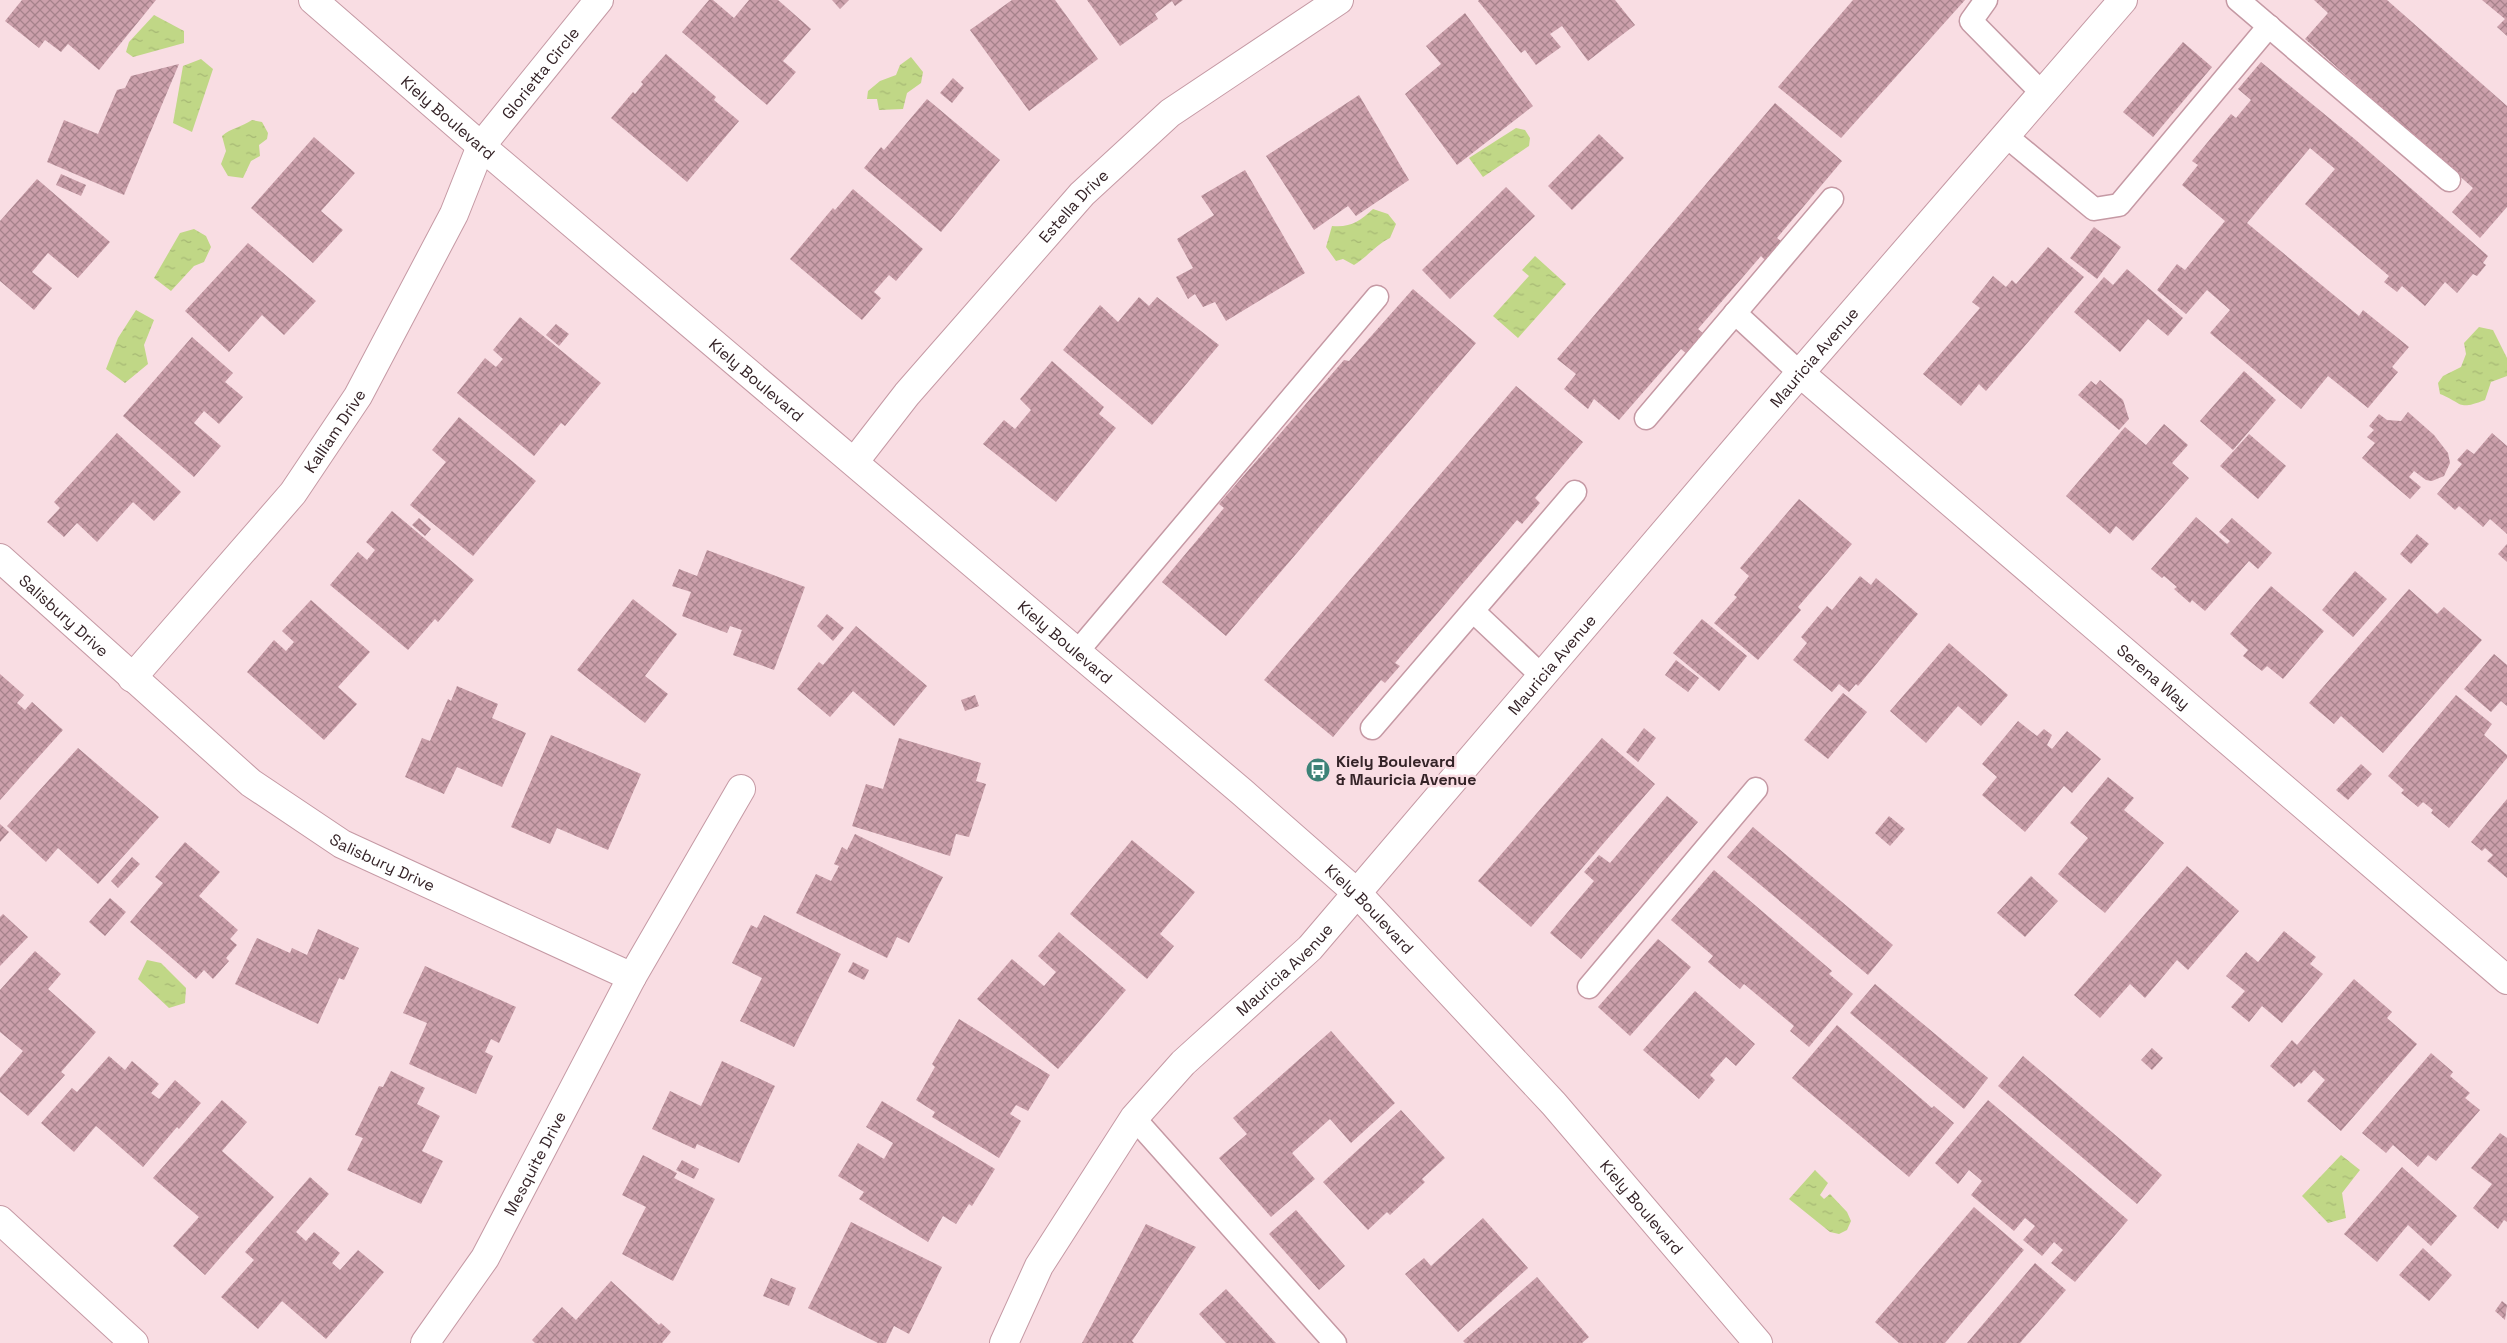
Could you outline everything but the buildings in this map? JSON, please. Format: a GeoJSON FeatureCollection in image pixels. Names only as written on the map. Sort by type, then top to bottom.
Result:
{"type":"FeatureCollection","features":[{"type":"Feature","properties":{"kind":"street","name":"Kiely Boulevard"},"geometry":{"type":"LineString","coordinates":[[313,0],[481,146],[855,461],[1358,893],[1554,1104],[1758,1343]]}},
{"type":"Feature","properties":{"kind":"street","name":"Glorietta Circle"},"geometry":{"type":"LineString","coordinates":[[481,146],[599,0]]}},
{"type":"Feature","properties":{"kind":"street","name":"Estella Drive"},"geometry":{"type":"LineString","coordinates":[[855,461],[907,394],[1082,194],[1170,113],[1339,0]]}},
{"type":"Feature","properties":{"kind":"street","name":"Mauricia Avenue"},"geometry":{"type":"LineString","coordinates":[[1004,1343],[1039,1266],[1134,1118],[1183,1063],[1310,948],[1800,373],[2123,0]]}},
{"type":"Feature","properties":{"kind":"street","name":"Kalliam Drive"},"geometry":{"type":"LineString","coordinates":[[132,678],[293,493],[358,396],[454,214],[481,146]]}},
{"type":"Feature","properties":{"kind":"street","name":"Serena Way"},"geometry":{"type":"LineString","coordinates":[[1800,373],[2507,980]]}},
{"type":"Feature","properties":{"kind":"street","name":"Salisbury Drive"},"geometry":{"type":"LineString","coordinates":[[0,558],[251,783],[342,844],[632,977]]}},
{"type":"Feature","properties":{"kind":"street"},"geometry":{"type":"LineString","coordinates":[[632,977],[741,789]]}},
{"type":"Feature","properties":{"kind":"street","name":"Mesquite Drive"},"geometry":{"type":"LineString","coordinates":[[425,1343],[485,1258],[632,977]]}},
{"type":"Feature","properties":{"kind":"street"},"geometry":{"type":"LineString","coordinates":[[0,1220],[134,1343]]}},
{"type":"Feature","properties":{"kind":"lane"},"geometry":{"type":"LineString","coordinates":[[1986,0],[1971,21],[2042,93]]}},
{"type":"Feature","properties":{"kind":"lane"},"geometry":{"type":"LineString","coordinates":[[2238,0],[2449,180]]}},
{"type":"Feature","properties":{"kind":"lane"},"geometry":{"type":"LineString","coordinates":[[2006,136],[2094,209],[2118,205],[2269,26]]}},
{"type":"Feature","properties":{"kind":"lane"},"geometry":{"type":"LineString","coordinates":[[1646,418],[1832,199]]}},
{"type":"Feature","properties":{"kind":"lane"},"geometry":{"type":"LineString","coordinates":[[1077,652],[1377,297]]}},
{"type":"Feature","properties":{"kind":"lane"},"geometry":{"type":"LineString","coordinates":[[1735,313],[1800,373]]}},
{"type":"Feature","properties":{"kind":"lane"},"geometry":{"type":"LineString","coordinates":[[1372,728],[1575,492]]}},
{"type":"Feature","properties":{"kind":"lane"},"geometry":{"type":"LineString","coordinates":[[1473,611],[1542,676]]}},
{"type":"Feature","properties":{"kind":"lane"},"geometry":{"type":"LineString","coordinates":[[1589,987],[1756,789]]}},
{"type":"Feature","properties":{"kind":"lane"},"geometry":{"type":"LineString","coordinates":[[1134,1118],[1335,1343]]}},
{"type":"Feature","properties":{"kind":"water"},"geometry":{"type":"Polygon","coordinates":[[[154,15],[184,31],[184,43],[133,57],[126,52],[129,42],[154,15]]]}},
{"type":"Feature","properties":{"kind":"water"},"geometry":{"type":"Polygon","coordinates":[[[911,57],[923,72],[921,83],[907,93],[903,109],[879,110],[877,99],[867,99],[868,91],[880,81],[896,75],[900,65],[911,57]]]}},
{"type":"Feature","properties":{"kind":"water"},"geometry":{"type":"Polygon","coordinates":[[[201,59],[213,69],[192,132],[173,123],[183,66],[201,59]]]}},
{"type":"Feature","properties":{"kind":"water"},"geometry":{"type":"Polygon","coordinates":[[[252,120],[262,122],[268,133],[267,139],[259,145],[260,156],[251,161],[243,178],[228,176],[221,164],[226,151],[222,136],[252,120]]]}},
{"type":"Feature","properties":{"kind":"water"},"geometry":{"type":"Polygon","coordinates":[[[1516,128],[1525,130],[1530,138],[1529,146],[1483,177],[1469,158],[1516,128]]]}},
{"type":"Feature","properties":{"kind":"water"},"geometry":{"type":"Polygon","coordinates":[[[1373,209],[1388,214],[1396,224],[1390,238],[1354,265],[1343,259],[1336,261],[1326,247],[1332,226],[1344,226],[1354,223],[1373,209]]]}},
{"type":"Feature","properties":{"kind":"water"},"geometry":{"type":"Polygon","coordinates":[[[194,229],[206,236],[211,247],[204,262],[194,266],[171,291],[154,278],[180,233],[194,229]]]}},
{"type":"Feature","properties":{"kind":"water"},"geometry":{"type":"Polygon","coordinates":[[[1535,256],[1566,284],[1518,338],[1493,316],[1529,276],[1522,270],[1535,256]]]}},
{"type":"Feature","properties":{"kind":"water"},"geometry":{"type":"Polygon","coordinates":[[[136,310],[154,320],[144,345],[148,364],[125,383],[106,369],[118,338],[136,310]]]}},
{"type":"Feature","properties":{"kind":"water"},"geometry":{"type":"Polygon","coordinates":[[[2479,327],[2493,330],[2507,358],[2507,376],[2491,382],[2485,400],[2465,405],[2440,394],[2438,383],[2443,376],[2461,367],[2466,354],[2464,343],[2479,327]]]}},
{"type":"Feature","properties":{"kind":"water"},"geometry":{"type":"Polygon","coordinates":[[[147,960],[161,963],[186,988],[185,1003],[169,1008],[138,979],[147,960]]]}},
{"type":"Feature","properties":{"kind":"water"},"geometry":{"type":"Polygon","coordinates":[[[2341,1155],[2360,1170],[2342,1193],[2346,1218],[2328,1223],[2302,1196],[2341,1155]]]}},
{"type":"Feature","properties":{"kind":"water"},"geometry":{"type":"Polygon","coordinates":[[[1815,1170],[1828,1183],[1820,1195],[1824,1199],[1830,1194],[1847,1212],[1851,1221],[1847,1230],[1839,1234],[1830,1232],[1789,1199],[1815,1170]]]}},
{"type":"Feature","properties":{"kind":"place","name":"Kiely Boulevard & Mauricia Avenue"},"geometry":{"type":"Point","coordinates":[1318,770]}}]}
